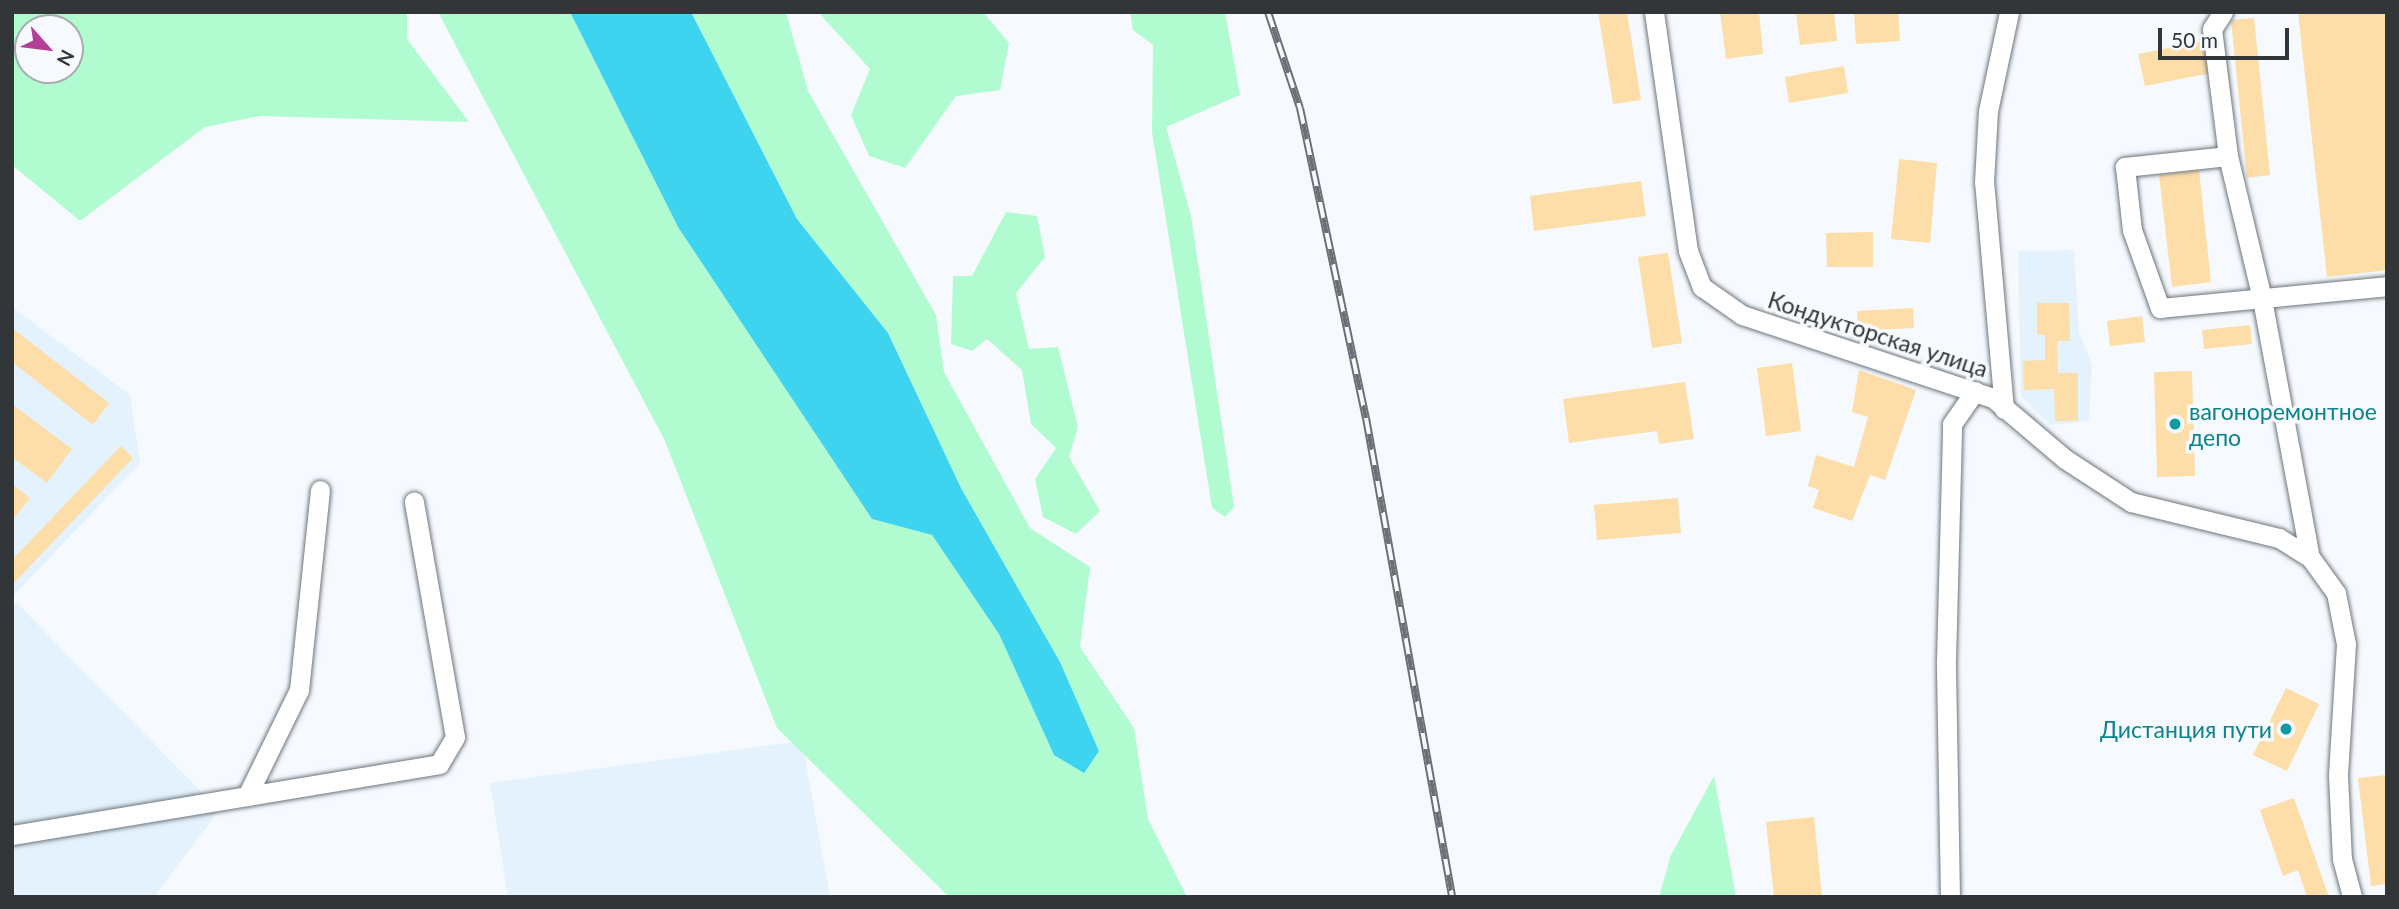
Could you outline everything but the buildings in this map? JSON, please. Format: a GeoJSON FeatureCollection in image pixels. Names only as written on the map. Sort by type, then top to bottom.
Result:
{"type":"FeatureCollection","features":[{"type":"Feature","properties":{"kind":"lane","name":"Кондукторская улица"},"geometry":{"type":"LineString","coordinates":[[1654,12],[1688,251],[1702,287],[1742,315],[1993,398],[2065,459],[2131,502],[2279,538],[2310,557],[2336,593],[2346,644],[2339,775],[2342,859],[2352,897]]}},
{"type":"Feature","properties":{"kind":"lane"},"geometry":{"type":"LineString","coordinates":[[2004,409],[1984,182],[1988,111],[2009,12]]}},
{"type":"Feature","properties":{"kind":"lane"},"geometry":{"type":"LineString","coordinates":[[2223,12],[2212,29],[2228,156],[2262,299],[2310,557]]}},
{"type":"Feature","properties":{"kind":"lane"},"geometry":{"type":"LineString","coordinates":[[2228,156],[2125,167],[2133,230],[2160,308],[2387,286]]}},
{"type":"Feature","properties":{"kind":"lane"},"geometry":{"type":"LineString","coordinates":[[1950,897],[1946,661],[1952,424],[1975,391]]}},
{"type":"Feature","properties":{"kind":"lane"},"geometry":{"type":"LineString","coordinates":[[247,796],[299,690],[320,490]]}},
{"type":"Feature","properties":{"kind":"lane"},"geometry":{"type":"LineString","coordinates":[[12,835],[439,764],[455,737],[414,502]]}},
{"type":"Feature","properties":{"kind":"shaded area"},"geometry":{"type":"Polygon","coordinates":[[[2074,250],[2079,332],[2092,365],[2089,421],[2050,425],[2021,396],[2018,251],[2074,250]]]}},
{"type":"Feature","properties":{"kind":"shaded area"},"geometry":{"type":"Polygon","coordinates":[[[12,307],[130,395],[140,463],[12,597],[12,307]]]}},
{"type":"Feature","properties":{"kind":"shaded area"},"geometry":{"type":"Polygon","coordinates":[[[17,603],[219,810],[154,897],[12,897],[12,608],[17,603]]]}},
{"type":"Feature","properties":{"kind":"shaded area"},"geometry":{"type":"Polygon","coordinates":[[[802,741],[830,897],[508,897],[490,783],[802,741]]]}},
{"type":"Feature","properties":{"kind":"green space"},"geometry":{"type":"Polygon","coordinates":[[[12,12],[407,12],[407,39],[469,122],[260,116],[205,127],[80,221],[12,165],[12,12]]]}},
{"type":"Feature","properties":{"kind":"green space"},"geometry":{"type":"Polygon","coordinates":[[[438,12],[570,12],[678,227],[872,519],[932,535],[999,634],[1054,755],[1099,751],[1060,662],[961,488],[888,333],[797,219],[691,12],[786,12],[808,91],[936,315],[944,372],[1030,528],[1090,567],[1080,647],[1134,728],[1148,819],[1187,897],[949,897],[777,728],[665,441],[438,12]]]}},
{"type":"Feature","properties":{"kind":"green space"},"geometry":{"type":"Polygon","coordinates":[[[818,12],[983,12],[1009,43],[1000,90],[956,96],[905,168],[869,156],[851,115],[870,69],[818,12]]]}},
{"type":"Feature","properties":{"kind":"green space"},"geometry":{"type":"Polygon","coordinates":[[[1130,12],[1225,12],[1240,95],[1166,127],[1191,216],[1234,507],[1225,517],[1212,508],[1152,132],[1153,45],[1133,30],[1130,12]]]}},
{"type":"Feature","properties":{"kind":"green space"},"geometry":{"type":"Polygon","coordinates":[[[1006,212],[1037,216],[1045,257],[1016,293],[1029,349],[1058,347],[1078,427],[1069,457],[1100,511],[1076,534],[1043,517],[1035,479],[1056,448],[1031,424],[1022,370],[987,339],[972,351],[951,344],[953,276],[972,276],[1006,212]]]}},
{"type":"Feature","properties":{"kind":"green space"},"geometry":{"type":"Polygon","coordinates":[[[1714,776],[1736,897],[1659,897],[1671,855],[1714,776]]]}},
{"type":"Feature","properties":{"kind":"water"},"geometry":{"type":"Polygon","coordinates":[[[570,12],[691,12],[797,219],[888,333],[961,488],[1060,662],[1099,751],[1084,773],[1054,755],[999,634],[932,535],[872,519],[678,227],[570,12]]]}},
{"type":"Feature","properties":{"kind":"railway"},"geometry":{"type":"LineString","coordinates":[[1268,12],[1300,108],[1366,418],[1452,897]]}},
{"type":"Feature","properties":{"kind":"place","name":"вагоноремонтное депо"},"geometry":{"type":"Point","coordinates":[2175,424]}},
{"type":"Feature","properties":{"kind":"place","name":"Дистанция пути"},"geometry":{"type":"Point","coordinates":[2286,729]}}]}
